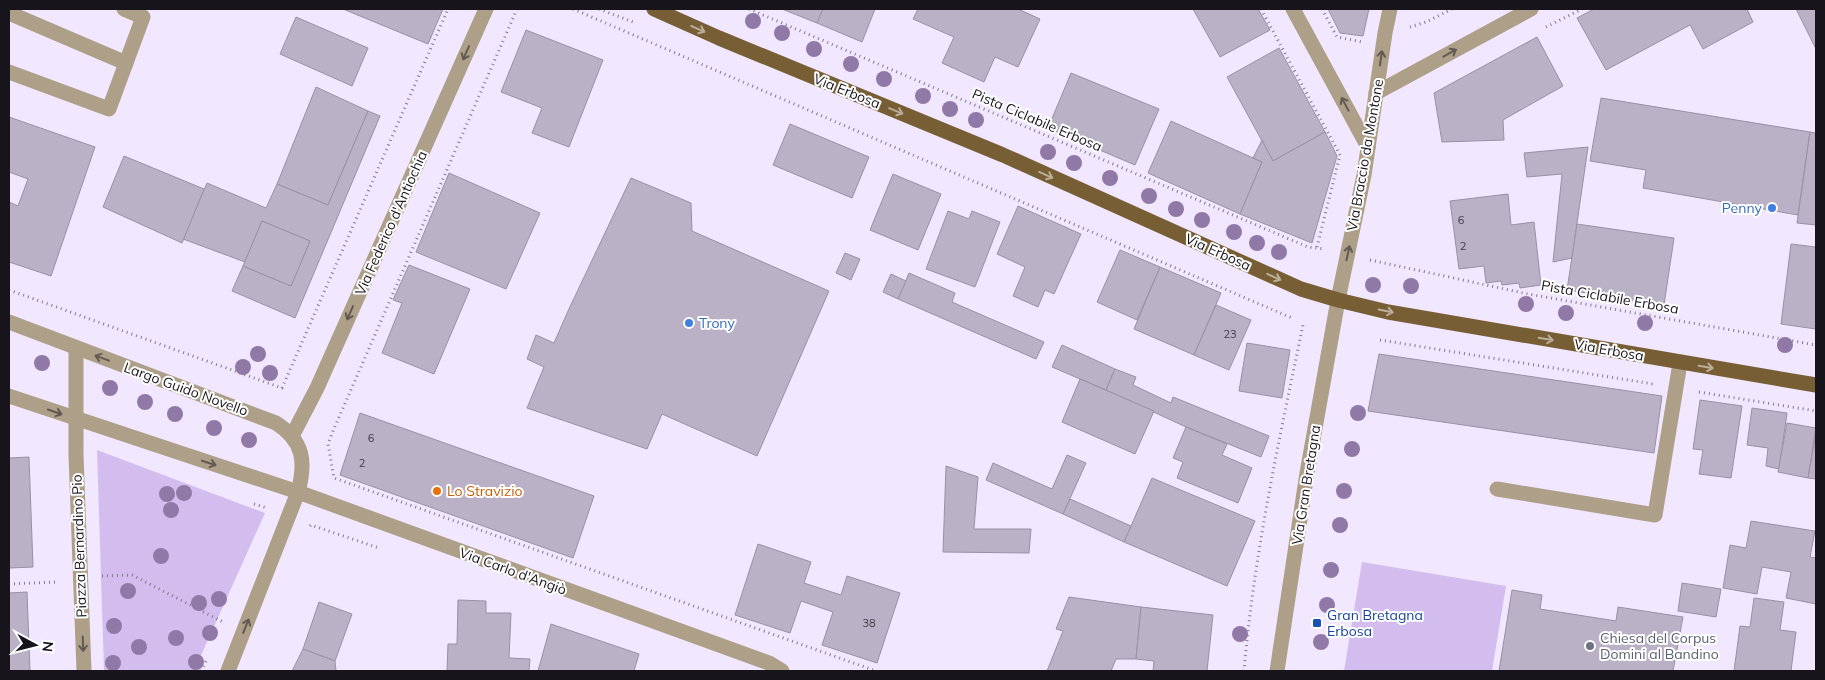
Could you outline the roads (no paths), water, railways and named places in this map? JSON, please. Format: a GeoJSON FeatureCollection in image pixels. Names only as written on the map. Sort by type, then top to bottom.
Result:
{"type":"FeatureCollection","features":[{"type":"Feature","properties":{"kind":"main road","name":"Via Erbosa"},"geometry":{"type":"LineString","coordinates":[[654,9],[719,38],[1003,155],[1301,289],[1388,312],[1680,363],[1816,384]]}},
{"type":"Feature","properties":{"kind":"street"},"geometry":{"type":"LineString","coordinates":[[9,72],[110,109],[143,17],[124,9]]}},
{"type":"Feature","properties":{"kind":"street","name":"Via Federico d'Antiochia"},"geometry":{"type":"LineString","coordinates":[[292,436],[317,388],[486,9]]}},
{"type":"Feature","properties":{"kind":"street"},"geometry":{"type":"LineString","coordinates":[[1294,9],[1368,147]]}},
{"type":"Feature","properties":{"kind":"street","name":"Via Braccio da Montone"},"geometry":{"type":"LineString","coordinates":[[1338,300],[1364,175],[1390,9]]}},
{"type":"Feature","properties":{"kind":"street"},"geometry":{"type":"LineString","coordinates":[[1376,93],[1531,9]]}},
{"type":"Feature","properties":{"kind":"street"},"geometry":{"type":"LineString","coordinates":[[9,13],[126,63]]}},
{"type":"Feature","properties":{"kind":"street","name":"Via Gran Bretagna"},"geometry":{"type":"LineString","coordinates":[[1277,671],[1306,473],[1338,300]]}},
{"type":"Feature","properties":{"kind":"street","name":"Largo Guido Novello"},"geometry":{"type":"LineString","coordinates":[[9,322],[76,349],[276,422],[292,436]]}},
{"type":"Feature","properties":{"kind":"street"},"geometry":{"type":"LineString","coordinates":[[76,349],[77,420]]}},
{"type":"Feature","properties":{"kind":"street"},"geometry":{"type":"LineString","coordinates":[[1497,489],[1655,515],[1680,363]]}},
{"type":"Feature","properties":{"kind":"street"},"geometry":{"type":"LineString","coordinates":[[9,396],[298,492]]}},
{"type":"Feature","properties":{"kind":"street","name":"Piazza Bernardino Pio"},"geometry":{"type":"LineString","coordinates":[[77,420],[76,455],[84,671]]}},
{"type":"Feature","properties":{"kind":"street"},"geometry":{"type":"LineString","coordinates":[[228,671],[298,492],[302,476],[302,459],[301,450],[292,436]]}},
{"type":"Feature","properties":{"kind":"street","name":"Via Carlo d'Angiò"},"geometry":{"type":"LineString","coordinates":[[298,492],[769,663],[782,671]]}},
{"type":"Feature","properties":{"kind":"place","name":"Penny"},"geometry":{"type":"Point","coordinates":[1772,208]}},
{"type":"Feature","properties":{"kind":"place","name":"Trony"},"geometry":{"type":"Point","coordinates":[689,323]}},
{"type":"Feature","properties":{"kind":"place","name":"Lo Stravizio"},"geometry":{"type":"Point","coordinates":[437,491]}},
{"type":"Feature","properties":{"kind":"place","name":"Gran Bretagna Erbosa"},"geometry":{"type":"Point","coordinates":[1317,623]}},
{"type":"Feature","properties":{"kind":"place","name":"Chiesa del Corpus Domini al Bandino"},"geometry":{"type":"Point","coordinates":[1590,646]}}]}
